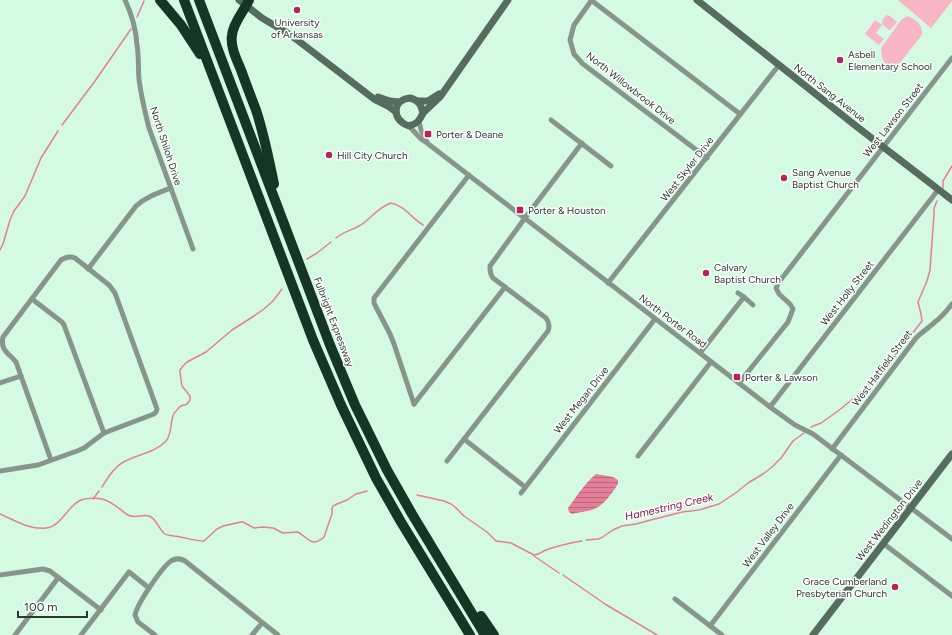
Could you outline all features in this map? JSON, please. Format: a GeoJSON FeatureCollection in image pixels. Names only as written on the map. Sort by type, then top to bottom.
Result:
{"type":"FeatureCollection","features":[{"type":"Feature","properties":{"kind":"highway"},"geometry":{"type":"LineString","coordinates":[[160,0],[181,25],[213,73]]}},
{"type":"Feature","properties":{"kind":"highway"},"geometry":{"type":"LineString","coordinates":[[184,0],[328,376],[376,478],[470,635]]}},
{"type":"Feature","properties":{"kind":"highway"},"geometry":{"type":"LineString","coordinates":[[245,2],[233,29],[231,40],[232,47],[256,111],[264,138],[281,218]]}},
{"type":"Feature","properties":{"kind":"highway","name":"Fulbright Expressway"},"geometry":{"type":"LineString","coordinates":[[200,3],[281,218],[355,405],[387,470],[433,550],[485,635]]}},
{"type":"Feature","properties":{"kind":"highway"},"geometry":{"type":"LineString","coordinates":[[433,550],[494,635]]}},
{"type":"Feature","properties":{"kind":"street","name":"North Shiloh Drive"},"geometry":{"type":"LineString","coordinates":[[125,0],[135,26],[138,46],[139,78],[145,115],[193,249]]}},
{"type":"Feature","properties":{"kind":"street"},"geometry":{"type":"LineString","coordinates":[[445,89],[428,100],[418,101],[410,98],[399,102],[396,107],[396,116],[402,123],[409,126],[414,125],[419,121],[423,112],[440,97],[508,0]]}},
{"type":"Feature","properties":{"kind":"street"},"geometry":{"type":"LineString","coordinates":[[591,0],[740,114]]}},
{"type":"Feature","properties":{"kind":"street","name":"North Willowbrook Drive"},"geometry":{"type":"LineString","coordinates":[[591,0],[574,25],[570,40],[574,54],[583,64],[707,158]]}},
{"type":"Feature","properties":{"kind":"street","name":"North Sang Avenue"},"geometry":{"type":"LineString","coordinates":[[697,0],[952,200]]}},
{"type":"Feature","properties":{"kind":"street"},"geometry":{"type":"LineString","coordinates":[[245,2],[262,18],[284,31],[374,99],[396,112]]}},
{"type":"Feature","properties":{"kind":"street","name":"West Lawson Street"},"geometry":{"type":"LineString","coordinates":[[739,383],[788,322],[791,316],[793,309],[790,304],[779,294],[776,288],[779,282],[952,58]]}},
{"type":"Feature","properties":{"kind":"street","name":"West Skyler Drive"},"geometry":{"type":"LineString","coordinates":[[608,283],[779,65]]}},
{"type":"Feature","properties":{"kind":"street"},"geometry":{"type":"LineString","coordinates":[[370,96],[376,96],[399,102]]}},
{"type":"Feature","properties":{"kind":"street"},"geometry":{"type":"LineString","coordinates":[[418,101],[423,112]]}},
{"type":"Feature","properties":{"kind":"street"},"geometry":{"type":"LineString","coordinates":[[551,120],[611,166]]}},
{"type":"Feature","properties":{"kind":"street"},"geometry":{"type":"LineString","coordinates":[[419,121],[427,143]]}},
{"type":"Feature","properties":{"kind":"street","name":"North Porter Road"},"geometry":{"type":"LineString","coordinates":[[409,126],[421,139],[711,362],[788,420],[813,434],[952,539]]}},
{"type":"Feature","properties":{"kind":"street"},"geometry":{"type":"LineString","coordinates":[[447,461],[548,331],[549,324],[546,318],[494,278],[491,275],[490,266],[582,144]]}},
{"type":"Feature","properties":{"kind":"street"},"geometry":{"type":"LineString","coordinates":[[469,175],[374,298],[374,303],[392,339],[414,404],[505,287]]}},
{"type":"Feature","properties":{"kind":"street"},"geometry":{"type":"LineString","coordinates":[[88,268],[136,206],[148,197],[171,188]]}},
{"type":"Feature","properties":{"kind":"street","name":"West Holly Street"},"geometry":{"type":"LineString","coordinates":[[770,406],[938,190]]}},
{"type":"Feature","properties":{"kind":"street"},"geometry":{"type":"LineString","coordinates":[[0,471],[38,465],[84,448],[104,433],[154,414],[157,409],[115,293],[109,285],[75,258],[68,257],[61,260],[3,337],[0,344],[1,348],[16,362],[51,460]]}},
{"type":"Feature","properties":{"kind":"street"},"geometry":{"type":"LineString","coordinates":[[738,293],[753,305]]}},
{"type":"Feature","properties":{"kind":"street"},"geometry":{"type":"LineString","coordinates":[[700,353],[744,297]]}},
{"type":"Feature","properties":{"kind":"street"},"geometry":{"type":"LineString","coordinates":[[32,299],[64,325],[104,433]]}},
{"type":"Feature","properties":{"kind":"street","name":"West Hatfield Street"},"geometry":{"type":"LineString","coordinates":[[832,449],[916,338],[923,330],[943,316],[952,304]]}},
{"type":"Feature","properties":{"kind":"street","name":"West Megan Drive"},"geometry":{"type":"LineString","coordinates":[[521,493],[655,319]]}},
{"type":"Feature","properties":{"kind":"street"},"geometry":{"type":"LineString","coordinates":[[638,456],[711,362]]}},
{"type":"Feature","properties":{"kind":"street"},"geometry":{"type":"LineString","coordinates":[[0,383],[21,376]]}},
{"type":"Feature","properties":{"kind":"street"},"geometry":{"type":"LineString","coordinates":[[464,440],[525,487]]}},
{"type":"Feature","properties":{"kind":"street","name":"West Wedington Drive"},"geometry":{"type":"LineString","coordinates":[[813,635],[952,454]]}},
{"type":"Feature","properties":{"kind":"street","name":"West Valley Drive"},"geometry":{"type":"LineString","coordinates":[[710,626],[841,455]]}},
{"type":"Feature","properties":{"kind":"street"},"geometry":{"type":"LineString","coordinates":[[884,544],[952,596]]}},
{"type":"Feature","properties":{"kind":"street"},"geometry":{"type":"LineString","coordinates":[[155,635],[138,622],[134,615],[149,588],[166,565],[172,560],[179,558],[185,561],[278,635]]}},
{"type":"Feature","properties":{"kind":"street"},"geometry":{"type":"LineString","coordinates":[[0,575],[42,569],[48,570],[101,610]]}},
{"type":"Feature","properties":{"kind":"street"},"geometry":{"type":"LineString","coordinates":[[81,635],[129,572],[149,588]]}},
{"type":"Feature","properties":{"kind":"street"},"geometry":{"type":"LineString","coordinates":[[15,635],[58,578]]}},
{"type":"Feature","properties":{"kind":"street"},"geometry":{"type":"LineString","coordinates":[[675,599],[722,635]]}},
{"type":"Feature","properties":{"kind":"street"},"geometry":{"type":"LineString","coordinates":[[252,635],[262,623]]}},
{"type":"Feature","properties":{"kind":"shaded area"},"geometry":{"type":"Polygon","coordinates":[[[898,0],[952,0],[952,1],[931,28],[898,0]]]}},
{"type":"Feature","properties":{"kind":"shaded area"},"geometry":{"type":"Polygon","coordinates":[[[887,15],[897,22],[890,30],[882,24],[883,19],[887,15]]]}},
{"type":"Feature","properties":{"kind":"shaded area"},"geometry":{"type":"Polygon","coordinates":[[[907,16],[920,25],[922,35],[899,64],[891,68],[883,60],[881,48],[901,20],[907,16]]]}},
{"type":"Feature","properties":{"kind":"shaded area"},"geometry":{"type":"Polygon","coordinates":[[[875,20],[882,25],[876,33],[884,39],[879,45],[865,34],[875,20]]]}},
{"type":"Feature","properties":{"kind":"shaded area"},"geometry":{"type":"Polygon","coordinates":[[[596,474],[613,477],[618,480],[618,484],[608,498],[598,507],[589,511],[572,514],[569,512],[568,508],[596,474]]]}},
{"type":"Feature","properties":{"kind":"waterway"},"geometry":{"type":"LineString","coordinates":[[137,17],[144,1]]}},
{"type":"Feature","properties":{"kind":"waterway"},"geometry":{"type":"LineString","coordinates":[[62,125],[131,29]]}},
{"type":"Feature","properties":{"kind":"waterway"},"geometry":{"type":"LineString","coordinates":[[0,250],[14,211],[25,196],[41,158],[58,131]]}},
{"type":"Feature","properties":{"kind":"waterway","name":"Hamestring Creek"},"geometry":{"type":"LineString","coordinates":[[943,188],[943,181],[952,166]]}},
{"type":"Feature","properties":{"kind":"waterway","name":"Hamestring Creek"},"geometry":{"type":"LineString","coordinates":[[811,427],[821,423],[838,411],[875,379],[922,321],[918,302],[930,270],[934,208],[937,201]]}},
{"type":"Feature","properties":{"kind":"waterway"},"geometry":{"type":"LineString","coordinates":[[336,238],[359,226],[382,207],[391,203],[400,206],[423,225]]}},
{"type":"Feature","properties":{"kind":"waterway"},"geometry":{"type":"LineString","coordinates":[[307,259],[331,242]]}},
{"type":"Feature","properties":{"kind":"waterway"},"geometry":{"type":"LineString","coordinates":[[102,487],[110,474],[119,465],[127,460],[156,449],[166,441],[170,433],[174,413],[180,406],[187,404],[190,400],[190,396],[182,386],[180,370],[183,366],[187,362],[206,352],[232,330],[264,309],[273,301],[282,289]]}},
{"type":"Feature","properties":{"kind":"waterway","name":"Hamestring Creek"},"geometry":{"type":"LineString","coordinates":[[586,540],[601,538],[622,526],[636,524],[682,512],[699,510],[719,504],[772,467],[781,458],[793,441],[804,433]]}},
{"type":"Feature","properties":{"kind":"waterway"},"geometry":{"type":"LineString","coordinates":[[93,499],[99,491]]}},
{"type":"Feature","properties":{"kind":"waterway","name":"Hamestring Creek"},"geometry":{"type":"LineString","coordinates":[[0,514],[16,522],[34,528],[46,528],[56,524],[76,503],[81,500],[100,499],[106,500],[133,517],[152,517],[165,534],[178,537],[204,541],[217,529],[223,526],[243,522],[254,528],[273,528],[283,533],[298,532],[310,541],[316,542],[324,537],[332,514],[333,506],[356,494],[367,491]]}},
{"type":"Feature","properties":{"kind":"waterway","name":"Hamestring Creek"},"geometry":{"type":"LineString","coordinates":[[417,495],[451,504],[464,516],[487,532],[496,541],[511,543],[534,555],[555,547],[582,541]]}},
{"type":"Feature","properties":{"kind":"waterway"},"geometry":{"type":"LineString","coordinates":[[534,556],[559,573]]}},
{"type":"Feature","properties":{"kind":"waterway"},"geometry":{"type":"LineString","coordinates":[[563,575],[605,604],[657,635]]}},
{"type":"Feature","properties":{"kind":"place","name":"University of Arkansas"},"geometry":{"type":"Point","coordinates":[297,10]}},
{"type":"Feature","properties":{"kind":"place","name":"Asbell Elementary School"},"geometry":{"type":"Point","coordinates":[840,60]}},
{"type":"Feature","properties":{"kind":"place","name":"Porter & Deane"},"geometry":{"type":"Point","coordinates":[428,134]}},
{"type":"Feature","properties":{"kind":"place","name":"Hill City Church"},"geometry":{"type":"Point","coordinates":[329,155]}},
{"type":"Feature","properties":{"kind":"place","name":"Sang Avenue Baptist Church"},"geometry":{"type":"Point","coordinates":[784,178]}},
{"type":"Feature","properties":{"kind":"place","name":"Porter & Houston"},"geometry":{"type":"Point","coordinates":[520,210]}},
{"type":"Feature","properties":{"kind":"place","name":"Calvary Baptist Church"},"geometry":{"type":"Point","coordinates":[706,273]}},
{"type":"Feature","properties":{"kind":"place","name":"Porter & Lawson"},"geometry":{"type":"Point","coordinates":[737,377]}},
{"type":"Feature","properties":{"kind":"place","name":"Grace Cumberland Presbyterian Church"},"geometry":{"type":"Point","coordinates":[895,587]}}]}
